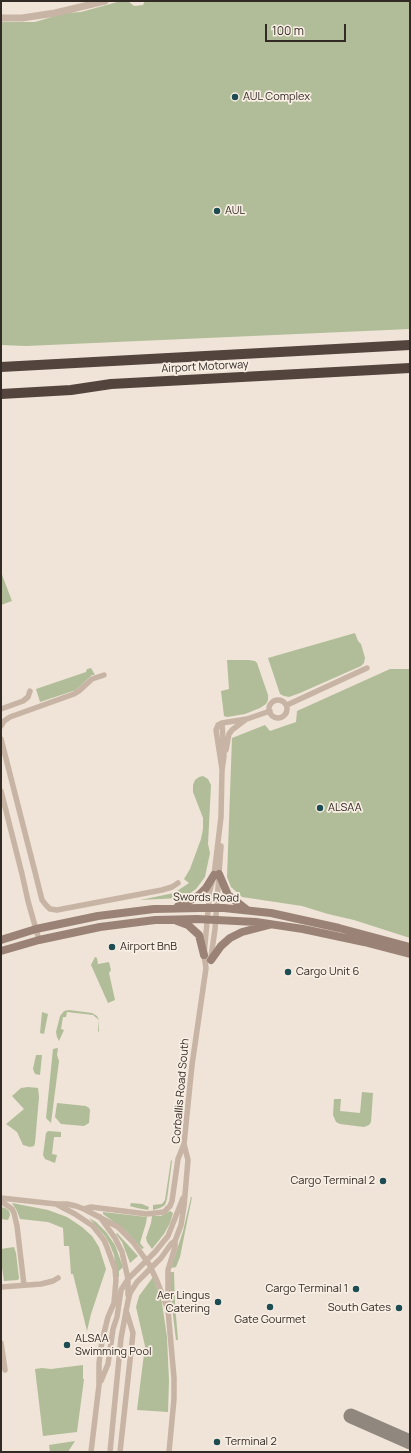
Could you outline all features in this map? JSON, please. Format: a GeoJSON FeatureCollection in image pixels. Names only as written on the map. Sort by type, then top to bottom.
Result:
{"type":"FeatureCollection","features":[{"type":"Feature","properties":{"kind":"highway","name":"Airport Motorway"},"geometry":{"type":"LineString","coordinates":[[59,364],[410,345]]}},
{"type":"Feature","properties":{"kind":"highway"},"geometry":{"type":"LineString","coordinates":[[1,364],[59,364]]}},
{"type":"Feature","properties":{"kind":"highway"},"geometry":{"type":"LineString","coordinates":[[1,367],[59,364]]}},
{"type":"Feature","properties":{"kind":"highway","name":"Airport Motorway"},"geometry":{"type":"LineString","coordinates":[[1,394],[71,390],[111,384],[410,368]]}},
{"type":"Feature","properties":{"kind":"highway"},"geometry":{"type":"LineString","coordinates":[[1,389],[111,384]]}},
{"type":"Feature","properties":{"kind":"main road"},"geometry":{"type":"LineString","coordinates":[[173,908],[195,898],[206,888],[216,874],[228,895],[248,910]]}},
{"type":"Feature","properties":{"kind":"main road","name":"Swords Road"},"geometry":{"type":"LineString","coordinates":[[1,940],[36,929],[98,916],[173,908],[213,908],[248,910],[300,919],[368,935],[410,947]]}},
{"type":"Feature","properties":{"kind":"main road","name":"Swords Road"},"geometry":{"type":"LineString","coordinates":[[1,951],[39,940],[116,924],[174,919],[212,919],[274,924],[338,935],[410,954]]}},
{"type":"Feature","properties":{"kind":"main road"},"geometry":{"type":"LineString","coordinates":[[174,919],[188,925],[194,930],[200,939],[207,957],[230,938],[242,932],[274,924]]}},
{"type":"Feature","properties":{"kind":"street"},"geometry":{"type":"LineString","coordinates":[[1,18],[22,18],[55,13],[104,1]]}},
{"type":"Feature","properties":{"kind":"street"},"geometry":{"type":"LineString","coordinates":[[287,705],[367,668]]}},
{"type":"Feature","properties":{"kind":"street"},"geometry":{"type":"LineString","coordinates":[[1,726],[4,720],[10,717],[74,694],[92,679],[104,675]]}},
{"type":"Feature","properties":{"kind":"street"},"geometry":{"type":"LineString","coordinates":[[1,709],[23,701],[28,697],[30,691]]}},
{"type":"Feature","properties":{"kind":"street"},"geometry":{"type":"LineString","coordinates":[[280,700],[287,705],[287,711],[281,718],[276,718],[270,711],[270,705],[274,701],[280,700]]}},
{"type":"Feature","properties":{"kind":"street"},"geometry":{"type":"LineString","coordinates":[[222,770],[216,730],[218,724],[247,719],[270,711]]}},
{"type":"Feature","properties":{"kind":"street"},"geometry":{"type":"LineString","coordinates":[[222,770],[229,734],[247,719]]}},
{"type":"Feature","properties":{"kind":"street"},"geometry":{"type":"LineString","coordinates":[[222,723],[224,756]]}},
{"type":"Feature","properties":{"kind":"street"},"geometry":{"type":"LineString","coordinates":[[1,739],[42,900],[50,909],[57,910],[162,890],[172,887],[178,883]]}},
{"type":"Feature","properties":{"kind":"street","name":"Corballis Road South"},"geometry":{"type":"LineString","coordinates":[[169,1452],[174,1399],[174,1378],[168,1310],[168,1270],[183,1214],[188,1160],[184,1144],[192,1065],[212,919],[213,908],[210,890],[216,874],[221,817],[222,770]]}},
{"type":"Feature","properties":{"kind":"street"},"geometry":{"type":"LineString","coordinates":[[1,791],[39,940]]}},
{"type":"Feature","properties":{"kind":"street"},"geometry":{"type":"LineString","coordinates":[[1,1199],[67,1204],[84,1209],[91,1207],[147,1214],[164,1212],[170,1206],[172,1201],[178,1159],[184,1144]]}},
{"type":"Feature","properties":{"kind":"street"},"geometry":{"type":"LineString","coordinates":[[99,1385],[108,1364],[121,1290],[128,1279],[156,1252],[168,1236],[184,1196]]}},
{"type":"Feature","properties":{"kind":"street"},"geometry":{"type":"LineString","coordinates":[[1,1199],[12,1209],[14,1213],[24,1285]]}},
{"type":"Feature","properties":{"kind":"street"},"geometry":{"type":"LineString","coordinates":[[56,1204],[85,1220],[98,1232],[107,1247],[115,1269],[116,1280],[114,1303],[108,1317],[102,1341],[99,1363],[99,1385],[91,1452]]}},
{"type":"Feature","properties":{"kind":"street","name":"Corballis Road South"},"geometry":{"type":"LineString","coordinates":[[84,1209],[118,1228],[140,1250],[151,1267],[168,1310]]}},
{"type":"Feature","properties":{"kind":"street"},"geometry":{"type":"LineString","coordinates":[[99,1217],[122,1252],[128,1279],[128,1301]]}},
{"type":"Feature","properties":{"kind":"street"},"geometry":{"type":"LineString","coordinates":[[110,1452],[121,1338],[130,1294],[137,1282],[161,1258],[175,1241]]}},
{"type":"Feature","properties":{"kind":"street"},"geometry":{"type":"LineString","coordinates":[[1,1287],[53,1281],[58,1278]]}},
{"type":"Feature","properties":{"kind":"street"},"geometry":{"type":"LineString","coordinates":[[120,1452],[133,1333],[126,1310]]}},
{"type":"Feature","properties":{"kind":"street"},"geometry":{"type":"LineString","coordinates":[[1,1343],[5,1370]]}},
{"type":"Feature","properties":{"kind":"green space","name":"AUL"},"geometry":{"type":"Polygon","coordinates":[[[121,1],[128,1],[134,6],[143,5],[145,1],[410,1],[410,329],[26,346],[1,345],[1,22],[35,22],[65,13],[81,12],[121,1]]]}},
{"type":"Feature","properties":{"kind":"green space"},"geometry":{"type":"Polygon","coordinates":[[[1,572],[12,601],[1,605],[1,572]]]}},
{"type":"Feature","properties":{"kind":"green space"},"geometry":{"type":"Polygon","coordinates":[[[355,633],[361,644],[365,658],[364,663],[361,666],[289,697],[280,694],[268,658],[355,633]]]}},
{"type":"Feature","properties":{"kind":"green space"},"geometry":{"type":"Polygon","coordinates":[[[227,660],[249,660],[257,663],[268,695],[266,704],[245,714],[227,717],[224,716],[221,691],[229,689],[227,660]]]}},
{"type":"Feature","properties":{"kind":"green space"},"geometry":{"type":"Polygon","coordinates":[[[91,668],[95,675],[92,675],[76,690],[40,702],[36,689],[86,672],[87,669],[91,668]]]}},
{"type":"Feature","properties":{"kind":"green space","name":"ALSAA"},"geometry":{"type":"Polygon","coordinates":[[[390,669],[410,669],[410,938],[354,920],[302,906],[242,897],[231,887],[227,877],[232,738],[265,725],[270,731],[296,722],[297,711],[390,669]]]}},
{"type":"Feature","properties":{"kind":"green space"},"geometry":{"type":"Polygon","coordinates":[[[203,776],[208,779],[211,785],[208,844],[210,853],[205,877],[196,889],[180,898],[140,900],[174,893],[189,883],[184,879],[190,869],[203,829],[203,818],[193,792],[193,785],[195,780],[203,776]]]}},
{"type":"Feature","properties":{"kind":"green space"},"geometry":{"type":"Polygon","coordinates":[[[95,957],[97,958],[98,964],[109,962],[111,970],[109,973],[115,1000],[108,1003],[91,965],[95,957]]]}},
{"type":"Feature","properties":{"kind":"green space"},"geometry":{"type":"Polygon","coordinates":[[[69,1010],[92,1013],[97,1016],[99,1020],[93,1015],[67,1012],[66,1017],[63,1017],[61,1029],[64,1030],[59,1041],[56,1032],[60,1016],[64,1011],[69,1010]]]}},
{"type":"Feature","properties":{"kind":"green space"},"geometry":{"type":"Polygon","coordinates":[[[42,1012],[48,1014],[44,1034],[40,1033],[42,1012]]]}},
{"type":"Feature","properties":{"kind":"green space"},"geometry":{"type":"Polygon","coordinates":[[[58,1048],[57,1055],[59,1061],[51,1123],[46,1118],[53,1049],[58,1048]]]}},
{"type":"Feature","properties":{"kind":"green space"},"geometry":{"type":"Polygon","coordinates":[[[36,1055],[42,1055],[40,1075],[35,1074],[33,1069],[36,1055]]]}},
{"type":"Feature","properties":{"kind":"green space"},"geometry":{"type":"Polygon","coordinates":[[[21,1088],[38,1088],[39,1097],[35,1143],[34,1146],[30,1147],[23,1145],[17,1132],[6,1124],[24,1109],[12,1096],[21,1088]]]}},
{"type":"Feature","properties":{"kind":"green space"},"geometry":{"type":"Polygon","coordinates":[[[362,1092],[373,1093],[371,1122],[369,1125],[364,1127],[340,1124],[336,1122],[333,1115],[334,1099],[341,1099],[340,1111],[360,1113],[362,1092]]]}},
{"type":"Feature","properties":{"kind":"green space"},"geometry":{"type":"Polygon","coordinates":[[[57,1103],[86,1106],[90,1110],[89,1123],[84,1126],[61,1124],[55,1117],[57,1103]]]}},
{"type":"Feature","properties":{"kind":"green space"},"geometry":{"type":"Polygon","coordinates":[[[48,1131],[61,1132],[61,1137],[54,1137],[52,1154],[57,1155],[55,1163],[45,1159],[43,1155],[46,1133],[48,1131]]]}},
{"type":"Feature","properties":{"kind":"green space"},"geometry":{"type":"Polygon","coordinates":[[[171,1160],[165,1205],[153,1210],[153,1205],[162,1204],[165,1200],[171,1160]]]}},
{"type":"Feature","properties":{"kind":"green space"},"geometry":{"type":"Polygon","coordinates":[[[191,1197],[180,1257],[176,1267],[171,1268],[183,1231],[191,1197]]]}},
{"type":"Feature","properties":{"kind":"green space"},"geometry":{"type":"Polygon","coordinates":[[[12,1203],[48,1210],[67,1217],[92,1236],[99,1247],[106,1269],[87,1331],[73,1274],[71,1274],[69,1246],[64,1246],[63,1228],[48,1222],[20,1219],[12,1203]]]}},
{"type":"Feature","properties":{"kind":"green space"},"geometry":{"type":"Polygon","coordinates":[[[131,1203],[142,1204],[149,1207],[148,1210],[137,1208],[130,1206],[131,1203]]]}},
{"type":"Feature","properties":{"kind":"green space"},"geometry":{"type":"Polygon","coordinates":[[[1,1207],[9,1211],[10,1215],[8,1220],[1,1219],[1,1207]]]}},
{"type":"Feature","properties":{"kind":"green space"},"geometry":{"type":"Polygon","coordinates":[[[170,1211],[173,1213],[170,1223],[164,1234],[152,1249],[146,1238],[152,1216],[161,1216],[170,1211]]]}},
{"type":"Feature","properties":{"kind":"green space"},"geometry":{"type":"Polygon","coordinates":[[[103,1212],[147,1217],[140,1243],[144,1248],[142,1249],[126,1231],[103,1214],[103,1212]]]}},
{"type":"Feature","properties":{"kind":"green space"},"geometry":{"type":"Polygon","coordinates":[[[89,1218],[96,1222],[106,1232],[115,1245],[123,1267],[119,1271],[119,1277],[117,1277],[114,1255],[110,1245],[105,1236],[89,1218]]]}},
{"type":"Feature","properties":{"kind":"green space"},"geometry":{"type":"Polygon","coordinates":[[[117,1233],[138,1256],[130,1263],[122,1242],[116,1234],[117,1233]]]}},
{"type":"Feature","properties":{"kind":"green space"},"geometry":{"type":"Polygon","coordinates":[[[14,1247],[19,1278],[18,1280],[4,1281],[1,1249],[14,1247]]]}},
{"type":"Feature","properties":{"kind":"green space"},"geometry":{"type":"Polygon","coordinates":[[[170,1272],[174,1272],[178,1340],[176,1340],[170,1290],[170,1272]]]}},
{"type":"Feature","properties":{"kind":"green space"},"geometry":{"type":"Polygon","coordinates":[[[153,1277],[162,1303],[167,1337],[169,1381],[168,1412],[137,1410],[145,1346],[136,1307],[139,1296],[153,1277]]]}},
{"type":"Feature","properties":{"kind":"green space"},"geometry":{"type":"Polygon","coordinates":[[[83,1365],[84,1379],[77,1432],[43,1436],[35,1369],[51,1369],[83,1365]]]}},
{"type":"Feature","properties":{"kind":"green space"},"geometry":{"type":"Polygon","coordinates":[[[75,1441],[68,1452],[50,1452],[49,1445],[75,1441]]]}},
{"type":"Feature","properties":{"kind":"taxiway"},"geometry":{"type":"LineString","coordinates":[[351,1416],[410,1442]]}},
{"type":"Feature","properties":{"kind":"place","name":"AUL Complex"},"geometry":{"type":"Point","coordinates":[235,97]}},
{"type":"Feature","properties":{"kind":"place","name":"AUL"},"geometry":{"type":"Point","coordinates":[217,211]}},
{"type":"Feature","properties":{"kind":"place","name":"ALSAA"},"geometry":{"type":"Point","coordinates":[320,808]}},
{"type":"Feature","properties":{"kind":"place","name":"Airport BnB"},"geometry":{"type":"Point","coordinates":[112,947]}},
{"type":"Feature","properties":{"kind":"place","name":"Cargo Unit 6"},"geometry":{"type":"Point","coordinates":[288,972]}},
{"type":"Feature","properties":{"kind":"place","name":"Cargo Terminal 2"},"geometry":{"type":"Point","coordinates":[383,1181]}},
{"type":"Feature","properties":{"kind":"place","name":"Cargo Terminal 1"},"geometry":{"type":"Point","coordinates":[356,1289]}},
{"type":"Feature","properties":{"kind":"place","name":"Aer Lingus Catering"},"geometry":{"type":"Point","coordinates":[218,1302]}},
{"type":"Feature","properties":{"kind":"place","name":"Gate Gourmet"},"geometry":{"type":"Point","coordinates":[270,1307]}},
{"type":"Feature","properties":{"kind":"place","name":"South Gates"},"geometry":{"type":"Point","coordinates":[399,1308]}},
{"type":"Feature","properties":{"kind":"place","name":"ALSAA Swimming Pool"},"geometry":{"type":"Point","coordinates":[67,1345]}},
{"type":"Feature","properties":{"kind":"place","name":"Terminal 2"},"geometry":{"type":"Point","coordinates":[217,1442]}}]}
